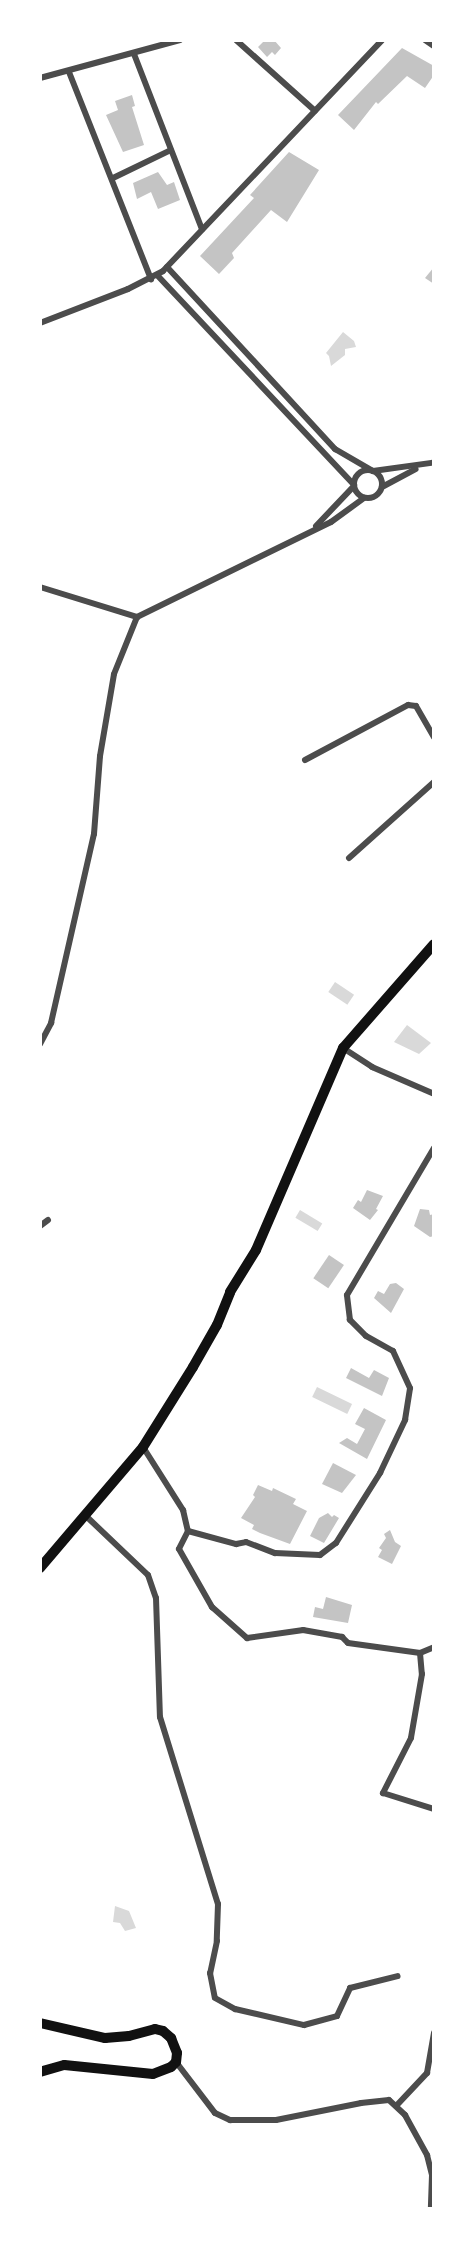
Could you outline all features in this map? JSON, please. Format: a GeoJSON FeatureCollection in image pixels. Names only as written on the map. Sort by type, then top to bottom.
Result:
{"type":"FeatureCollection","features":[{"type":"Feature","properties":{"kind":"main road"},"geometry":{"type":"LineString","coordinates":[[40,1568],[87,1516],[143,1447],[193,1367],[217,1325],[230,1292],[256,1250],[343,1048],[434,944]]}},
{"type":"Feature","properties":{"kind":"main road"},"geometry":{"type":"LineString","coordinates":[[40,2024],[105,2038],[129,2036],[155,2029],[163,2031],[175,2046],[176,2062],[164,2072],[153,2074],[63,2065],[40,2072]]}},
{"type":"Feature","properties":{"kind":"street"},"geometry":{"type":"LineString","coordinates":[[40,78],[69,72],[180,40]]}},
{"type":"Feature","properties":{"kind":"street"},"geometry":{"type":"LineString","coordinates":[[236,40],[315,111]]}},
{"type":"Feature","properties":{"kind":"street"},"geometry":{"type":"LineString","coordinates":[[40,322],[154,277],[167,267],[382,40]]}},
{"type":"Feature","properties":{"kind":"street"},"geometry":{"type":"LineString","coordinates":[[425,40],[434,46]]}},
{"type":"Feature","properties":{"kind":"street"},"geometry":{"type":"LineString","coordinates":[[134,54],[202,229]]}},
{"type":"Feature","properties":{"kind":"street"},"geometry":{"type":"LineString","coordinates":[[69,72],[154,277],[196,318],[364,498]]}},
{"type":"Feature","properties":{"kind":"street"},"geometry":{"type":"LineString","coordinates":[[113,178],[171,150]]}},
{"type":"Feature","properties":{"kind":"street"},"geometry":{"type":"LineString","coordinates":[[167,267],[328,443],[373,471],[380,478],[382,487]]}},
{"type":"Feature","properties":{"kind":"street"},"geometry":{"type":"LineString","coordinates":[[196,318],[205,309]]}},
{"type":"Feature","properties":{"kind":"street"},"geometry":{"type":"LineString","coordinates":[[309,533],[354,486],[358,474],[366,470],[433,464]]}},
{"type":"Feature","properties":{"kind":"street"},"geometry":{"type":"LineString","coordinates":[[40,1044],[51,1023],[93,834],[100,756],[114,674],[137,617],[341,517],[364,498],[373,497],[382,487],[433,464]]}},
{"type":"Feature","properties":{"kind":"street"},"geometry":{"type":"LineString","coordinates":[[40,587],[137,617]]}},
{"type":"Feature","properties":{"kind":"street"},"geometry":{"type":"LineString","coordinates":[[305,760],[408,705],[416,706],[434,737]]}},
{"type":"Feature","properties":{"kind":"street"},"geometry":{"type":"LineString","coordinates":[[349,858],[434,782]]}},
{"type":"Feature","properties":{"kind":"street"},"geometry":{"type":"LineString","coordinates":[[343,1048],[372,1067],[434,1094]]}},
{"type":"Feature","properties":{"kind":"street"},"geometry":{"type":"LineString","coordinates":[[188,1531],[236,1544],[246,1542],[275,1553],[320,1556],[336,1543],[380,1473],[405,1420],[410,1388],[393,1351],[366,1336],[350,1320],[347,1295],[434,1148]]}},
{"type":"Feature","properties":{"kind":"street"},"geometry":{"type":"LineString","coordinates":[[40,1226],[48,1220]]}},
{"type":"Feature","properties":{"kind":"street"},"geometry":{"type":"LineString","coordinates":[[143,1447],[183,1510],[188,1531],[179,1549],[212,1607],[247,1638],[303,1630],[342,1637],[348,1643],[420,1653],[434,1647]]}},
{"type":"Feature","properties":{"kind":"street"},"geometry":{"type":"LineString","coordinates":[[87,1516],[148,1575],[156,1598],[160,1717],[218,1904],[217,1941],[210,1973],[215,1998],[235,2010],[304,2025],[338,2016],[350,1988],[398,1976]]}},
{"type":"Feature","properties":{"kind":"street"},"geometry":{"type":"LineString","coordinates":[[420,1653],[422,1674],[411,1738],[383,1793],[434,1809]]}},
{"type":"Feature","properties":{"kind":"street"},"geometry":{"type":"LineString","coordinates":[[397,2105],[427,2073],[434,2032]]}},
{"type":"Feature","properties":{"kind":"street"},"geometry":{"type":"LineString","coordinates":[[176,2062],[215,2113],[230,2120],[285,2119],[381,2100],[397,2105],[427,2155],[432,2175],[431,2208]]}},
{"type":"Feature","properties":{"kind":"shaded area"},"geometry":{"type":"Polygon","coordinates":[[[343,332],[354,341],[356,347],[345,349],[345,355],[331,366],[326,353],[343,332]]]}},
{"type":"Feature","properties":{"kind":"shaded area"},"geometry":{"type":"Polygon","coordinates":[[[335,982],[354,995],[347,1005],[328,992],[335,982]]]}},
{"type":"Feature","properties":{"kind":"shaded area"},"geometry":{"type":"Polygon","coordinates":[[[407,1025],[431,1043],[419,1054],[394,1042],[407,1025]]]}},
{"type":"Feature","properties":{"kind":"shaded area"},"geometry":{"type":"Polygon","coordinates":[[[300,1210],[322,1223],[318,1231],[295,1218],[300,1210]]]}},
{"type":"Feature","properties":{"kind":"shaded area"},"geometry":{"type":"Polygon","coordinates":[[[317,1387],[352,1404],[347,1414],[312,1397],[317,1387]]]}},
{"type":"Feature","properties":{"kind":"shaded area"},"geometry":{"type":"Polygon","coordinates":[[[115,1906],[129,1911],[136,1928],[125,1931],[120,1923],[113,1922],[115,1906]]]}},
{"type":"Feature","properties":{"kind":"building"},"geometry":{"type":"Polygon","coordinates":[[[265,40],[274,40],[281,48],[275,55],[272,52],[267,57],[258,47],[265,40]]]}},
{"type":"Feature","properties":{"kind":"building"},"geometry":{"type":"Polygon","coordinates":[[[402,48],[434,66],[434,75],[425,88],[407,76],[378,104],[376,102],[354,130],[338,115],[402,48]]]}},
{"type":"Feature","properties":{"kind":"building"},"geometry":{"type":"Polygon","coordinates":[[[132,95],[135,106],[132,107],[144,145],[123,152],[106,115],[118,110],[115,101],[132,95]]]}},
{"type":"Feature","properties":{"kind":"building"},"geometry":{"type":"Polygon","coordinates":[[[289,152],[319,170],[287,222],[271,210],[232,253],[234,258],[219,274],[200,256],[254,198],[250,195],[289,152]]]}},
{"type":"Feature","properties":{"kind":"building"},"geometry":{"type":"Polygon","coordinates":[[[158,172],[167,185],[174,182],[180,200],[158,209],[151,192],[137,199],[133,183],[158,172]]]}},
{"type":"Feature","properties":{"kind":"building"},"geometry":{"type":"Polygon","coordinates":[[[434,267],[434,284],[425,278],[434,267]]]}},
{"type":"Feature","properties":{"kind":"building"},"geometry":{"type":"Polygon","coordinates":[[[367,1190],[383,1196],[376,1209],[378,1210],[370,1220],[353,1208],[358,1200],[361,1202],[367,1190]]]}},
{"type":"Feature","properties":{"kind":"building"},"geometry":{"type":"Polygon","coordinates":[[[420,1209],[429,1210],[430,1215],[434,1214],[434,1236],[430,1237],[414,1226],[420,1209]]]}},
{"type":"Feature","properties":{"kind":"building"},"geometry":{"type":"Polygon","coordinates":[[[329,1255],[344,1265],[328,1288],[313,1278],[329,1255]]]}},
{"type":"Feature","properties":{"kind":"building"},"geometry":{"type":"Polygon","coordinates":[[[396,1283],[404,1289],[391,1313],[374,1298],[378,1291],[384,1294],[390,1284],[396,1283]]]}},
{"type":"Feature","properties":{"kind":"building"},"geometry":{"type":"Polygon","coordinates":[[[351,1368],[369,1378],[374,1370],[389,1378],[382,1396],[346,1378],[351,1368]]]}},
{"type":"Feature","properties":{"kind":"building"},"geometry":{"type":"Polygon","coordinates":[[[364,1408],[386,1420],[367,1459],[339,1443],[347,1438],[357,1444],[365,1429],[355,1424],[364,1408]]]}},
{"type":"Feature","properties":{"kind":"building"},"geometry":{"type":"Polygon","coordinates":[[[333,1463],[356,1475],[342,1493],[322,1484],[333,1463]]]}},
{"type":"Feature","properties":{"kind":"building"},"geometry":{"type":"Polygon","coordinates":[[[258,1485],[272,1491],[273,1488],[296,1499],[293,1504],[307,1511],[290,1544],[252,1529],[254,1525],[241,1518],[255,1497],[253,1495],[258,1485]]]}},
{"type":"Feature","properties":{"kind":"building"},"geometry":{"type":"Polygon","coordinates":[[[328,1513],[332,1517],[334,1515],[339,1518],[324,1543],[310,1536],[319,1518],[328,1513]]]}},
{"type":"Feature","properties":{"kind":"building"},"geometry":{"type":"Polygon","coordinates":[[[390,1530],[395,1542],[401,1546],[392,1564],[378,1557],[382,1550],[379,1548],[386,1538],[384,1534],[390,1530]]]}},
{"type":"Feature","properties":{"kind":"building"},"geometry":{"type":"Polygon","coordinates":[[[326,1597],[352,1605],[348,1623],[313,1617],[315,1607],[323,1609],[326,1597]]]}}]}
